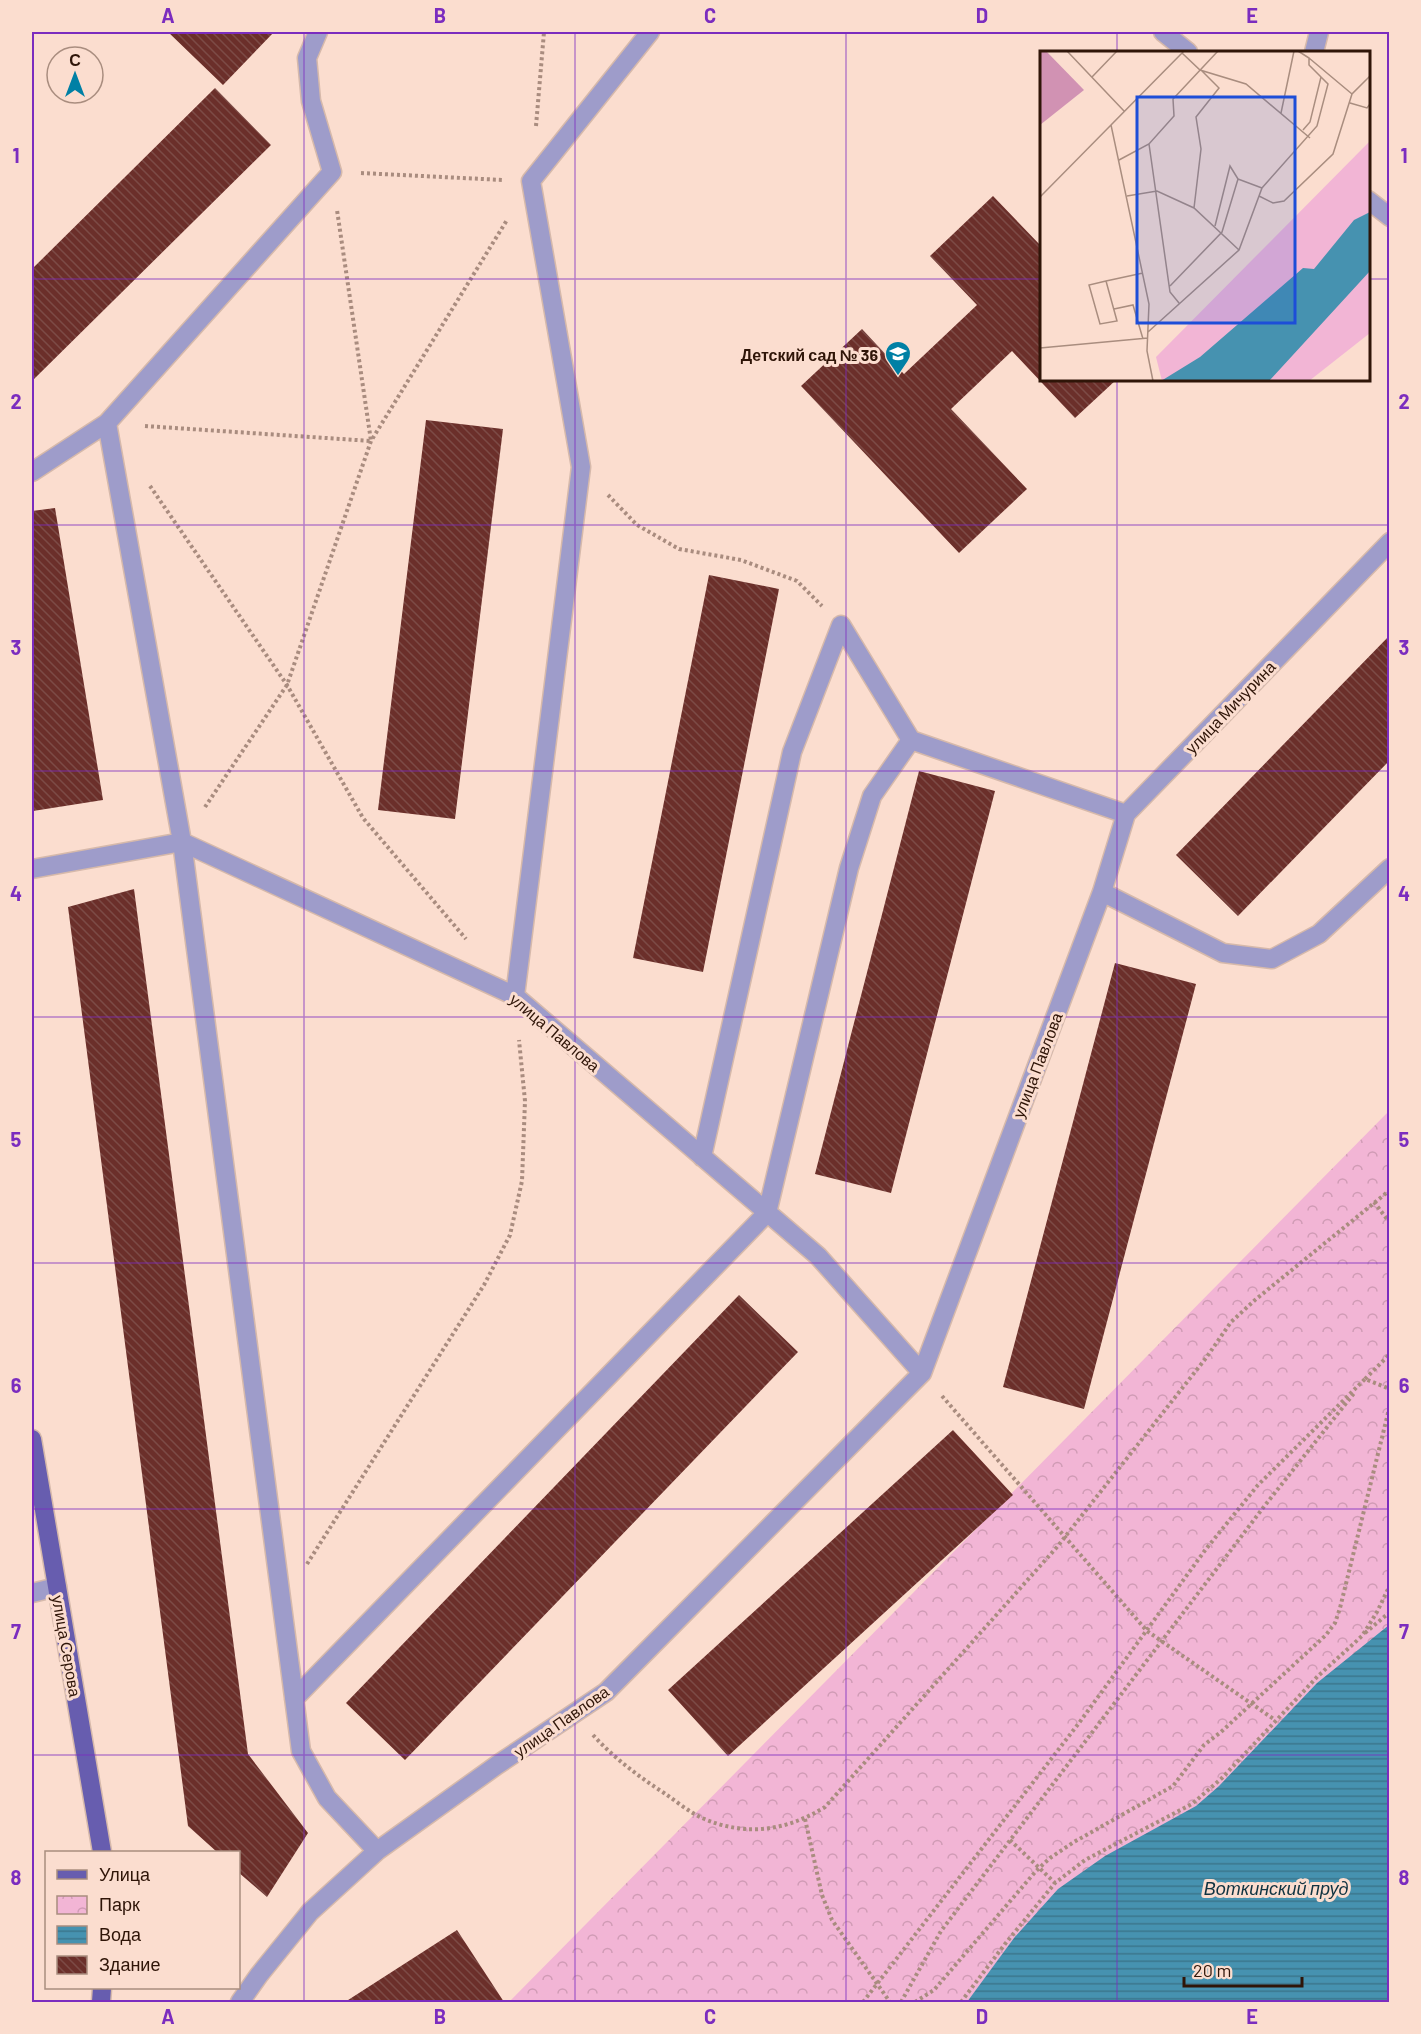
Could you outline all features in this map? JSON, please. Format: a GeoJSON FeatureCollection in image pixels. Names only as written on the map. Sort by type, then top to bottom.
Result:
{"type":"FeatureCollection","features":[{"type":"Feature","properties":{"kind":"main road","name":"улица Серова"},"geometry":{"type":"LineString","coordinates":[[32,1439],[102,1851]]}},
{"type":"Feature","properties":{"kind":"street"},"geometry":{"type":"LineString","coordinates":[[32,472],[107,423],[332,172],[311,101],[307,58],[318,32]]}},
{"type":"Feature","properties":{"kind":"street"},"geometry":{"type":"LineString","coordinates":[[514,996],[581,466],[531,181],[650,32]]}},
{"type":"Feature","properties":{"kind":"street"},"geometry":{"type":"LineString","coordinates":[[1163,32],[1187,51]]}},
{"type":"Feature","properties":{"kind":"street"},"geometry":{"type":"LineString","coordinates":[[1314,51],[1319,32]]}},
{"type":"Feature","properties":{"kind":"street"},"geometry":{"type":"LineString","coordinates":[[1370,202],[1389,218]]}},
{"type":"Feature","properties":{"kind":"street"},"geometry":{"type":"LineString","coordinates":[[107,423],[182,842],[301,1751],[327,1798],[377,1851]]}},
{"type":"Feature","properties":{"kind":"street","name":"улица Мичурина"},"geometry":{"type":"LineString","coordinates":[[1102,892],[1126,814],[1389,542]]}},
{"type":"Feature","properties":{"kind":"street"},"geometry":{"type":"LineString","coordinates":[[841,625],[911,740],[1126,814]]}},
{"type":"Feature","properties":{"kind":"street"},"geometry":{"type":"LineString","coordinates":[[702,1157],[792,752],[841,625]]}},
{"type":"Feature","properties":{"kind":"street"},"geometry":{"type":"LineString","coordinates":[[294,1699],[768,1213],[849,868],[872,796],[911,740]]}},
{"type":"Feature","properties":{"kind":"street"},"geometry":{"type":"LineString","coordinates":[[32,869],[182,842]]}},
{"type":"Feature","properties":{"kind":"street","name":"улица Павлова"},"geometry":{"type":"LineString","coordinates":[[182,842],[514,996],[818,1256],[922,1373]]}},
{"type":"Feature","properties":{"kind":"street"},"geometry":{"type":"LineString","coordinates":[[1102,892],[1222,953],[1272,959],[1319,934],[1389,868]]}},
{"type":"Feature","properties":{"kind":"street","name":"улица Павлова"},"geometry":{"type":"LineString","coordinates":[[240,2002],[310,1912],[377,1851],[497,1765],[606,1692],[922,1373],[1102,892]]}},
{"type":"Feature","properties":{"kind":"street"},"geometry":{"type":"LineString","coordinates":[[32,1593],[57,1587]]}},
{"type":"Feature","properties":{"kind":"path"},"geometry":{"type":"LineString","coordinates":[[182,842],[287,685],[371,441],[531,181],[544,32]]}},
{"type":"Feature","properties":{"kind":"path"},"geometry":{"type":"LineString","coordinates":[[371,441],[332,172],[531,181]]}},
{"type":"Feature","properties":{"kind":"path"},"geometry":{"type":"LineString","coordinates":[[107,423],[371,441]]}},
{"type":"Feature","properties":{"kind":"path"},"geometry":{"type":"LineString","coordinates":[[581,466],[637,525],[679,549],[741,560],[797,581],[841,625]]}},
{"type":"Feature","properties":{"kind":"path"},"geometry":{"type":"LineString","coordinates":[[147,481],[287,685],[363,818],[469,942]]}},
{"type":"Feature","properties":{"kind":"path"},"geometry":{"type":"LineString","coordinates":[[281,1604],[484,1285],[510,1235],[522,1181],[525,1101],[514,996]]}},
{"type":"Feature","properties":{"kind":"path"},"geometry":{"type":"LineString","coordinates":[[573,1714],[605,1748],[637,1776],[702,1818],[731,1827],[757,1829],[783,1827],[805,1819],[825,1807],[1065,1538],[1231,1323],[1255,1300],[1389,1190]]}},
{"type":"Feature","properties":{"kind":"path"},"geometry":{"type":"LineString","coordinates":[[1374,1202],[1389,1223]]}},
{"type":"Feature","properties":{"kind":"path"},"geometry":{"type":"LineString","coordinates":[[863,2002],[1080,1723],[1206,1549],[1258,1485],[1389,1354]]}},
{"type":"Feature","properties":{"kind":"path"},"geometry":{"type":"LineString","coordinates":[[922,1373],[1146,1631],[1275,1720]]}},
{"type":"Feature","properties":{"kind":"path"},"geometry":{"type":"LineString","coordinates":[[1365,1379],[1389,1389]]}},
{"type":"Feature","properties":{"kind":"path"},"geometry":{"type":"LineString","coordinates":[[901,2002],[941,1931],[1365,1379]]}},
{"type":"Feature","properties":{"kind":"path"},"geometry":{"type":"LineString","coordinates":[[915,2002],[934,1990],[1050,1858],[1173,1785],[1204,1744],[1221,1732],[1326,1635],[1335,1623],[1340,1608],[1389,1405]]}},
{"type":"Feature","properties":{"kind":"path"},"geometry":{"type":"LineString","coordinates":[[1362,1636],[1377,1612],[1389,1585]]}},
{"type":"Feature","properties":{"kind":"path"},"geometry":{"type":"LineString","coordinates":[[962,2002],[1005,1944],[1055,1883],[1084,1860],[1192,1804],[1222,1778],[1318,1676],[1389,1612]]}},
{"type":"Feature","properties":{"kind":"path"},"geometry":{"type":"LineString","coordinates":[[805,1819],[822,1895],[832,1920],[890,2002]]}},
{"type":"Feature","properties":{"kind":"path"},"geometry":{"type":"LineString","coordinates":[[1010,1840],[1055,1883]]}},
{"type":"Feature","properties":{"kind":"green space"},"geometry":{"type":"Polygon","coordinates":[[[1389,1111],[1389,2002],[509,2002],[1389,1111]]]}},
{"type":"Feature","properties":{"kind":"water","name":"Воткинский пруд"},"geometry":{"type":"Polygon","coordinates":[[[1389,1625],[1389,2002],[967,2002],[1014,1938],[1058,1889],[1105,1856],[1196,1806],[1219,1786],[1317,1683],[1389,1625]]]}},
{"type":"Feature","properties":{"kind":"building"},"geometry":{"type":"Polygon","coordinates":[[[168,32],[274,32],[223,85],[168,32]]]}},
{"type":"Feature","properties":{"kind":"building"},"geometry":{"type":"Polygon","coordinates":[[[215,88],[271,145],[32,381],[32,269],[215,88]]]}},
{"type":"Feature","properties":{"kind":"building","name":"Детский сад № 36"},"geometry":{"type":"Polygon","coordinates":[[[993,196],[1040,245],[1040,381],[1012,351],[951,409],[1027,489],[959,553],[801,386],[862,329],[904,374],[977,305],[930,256],[993,196]]]}},
{"type":"Feature","properties":{"kind":"building","name":"Детский сад № 36"},"geometry":{"type":"Polygon","coordinates":[[[1040,381],[1115,381],[1075,418],[1040,381]]]}},
{"type":"Feature","properties":{"kind":"building"},"geometry":{"type":"Polygon","coordinates":[[[426,420],[503,429],[455,819],[378,810],[426,420]]]}},
{"type":"Feature","properties":{"kind":"building"},"geometry":{"type":"Polygon","coordinates":[[[55,508],[103,800],[33,811],[32,511],[55,508]]]}},
{"type":"Feature","properties":{"kind":"building"},"geometry":{"type":"Polygon","coordinates":[[[709,575],[779,589],[703,972],[633,958],[709,575]]]}},
{"type":"Feature","properties":{"kind":"building"},"geometry":{"type":"Polygon","coordinates":[[[1390,635],[1390,760],[1238,916],[1176,855],[1390,635]]]}},
{"type":"Feature","properties":{"kind":"building"},"geometry":{"type":"Polygon","coordinates":[[[919,771],[995,791],[891,1193],[815,1174],[919,771]]]}},
{"type":"Feature","properties":{"kind":"building"},"geometry":{"type":"Polygon","coordinates":[[[134,889],[248,1754],[308,1833],[267,1897],[240,1874],[240,1851],[216,1851],[188,1826],[68,907],[134,889]]]}},
{"type":"Feature","properties":{"kind":"building"},"geometry":{"type":"Polygon","coordinates":[[[1115,963],[1196,984],[1084,1409],[1003,1387],[1115,963]]]}},
{"type":"Feature","properties":{"kind":"building"},"geometry":{"type":"Polygon","coordinates":[[[739,1295],[798,1352],[405,1760],[346,1703],[739,1295]]]}},
{"type":"Feature","properties":{"kind":"building"},"geometry":{"type":"Polygon","coordinates":[[[953,1430],[1013,1495],[728,1756],[668,1690],[953,1430]]]}},
{"type":"Feature","properties":{"kind":"building"},"geometry":{"type":"Polygon","coordinates":[[[457,1930],[504,2002],[345,2002],[457,1930]]]}},
{"type":"Feature","properties":{"kind":"place","name":"Детский сад № 36"},"geometry":{"type":"Point","coordinates":[898,377]}}]}
